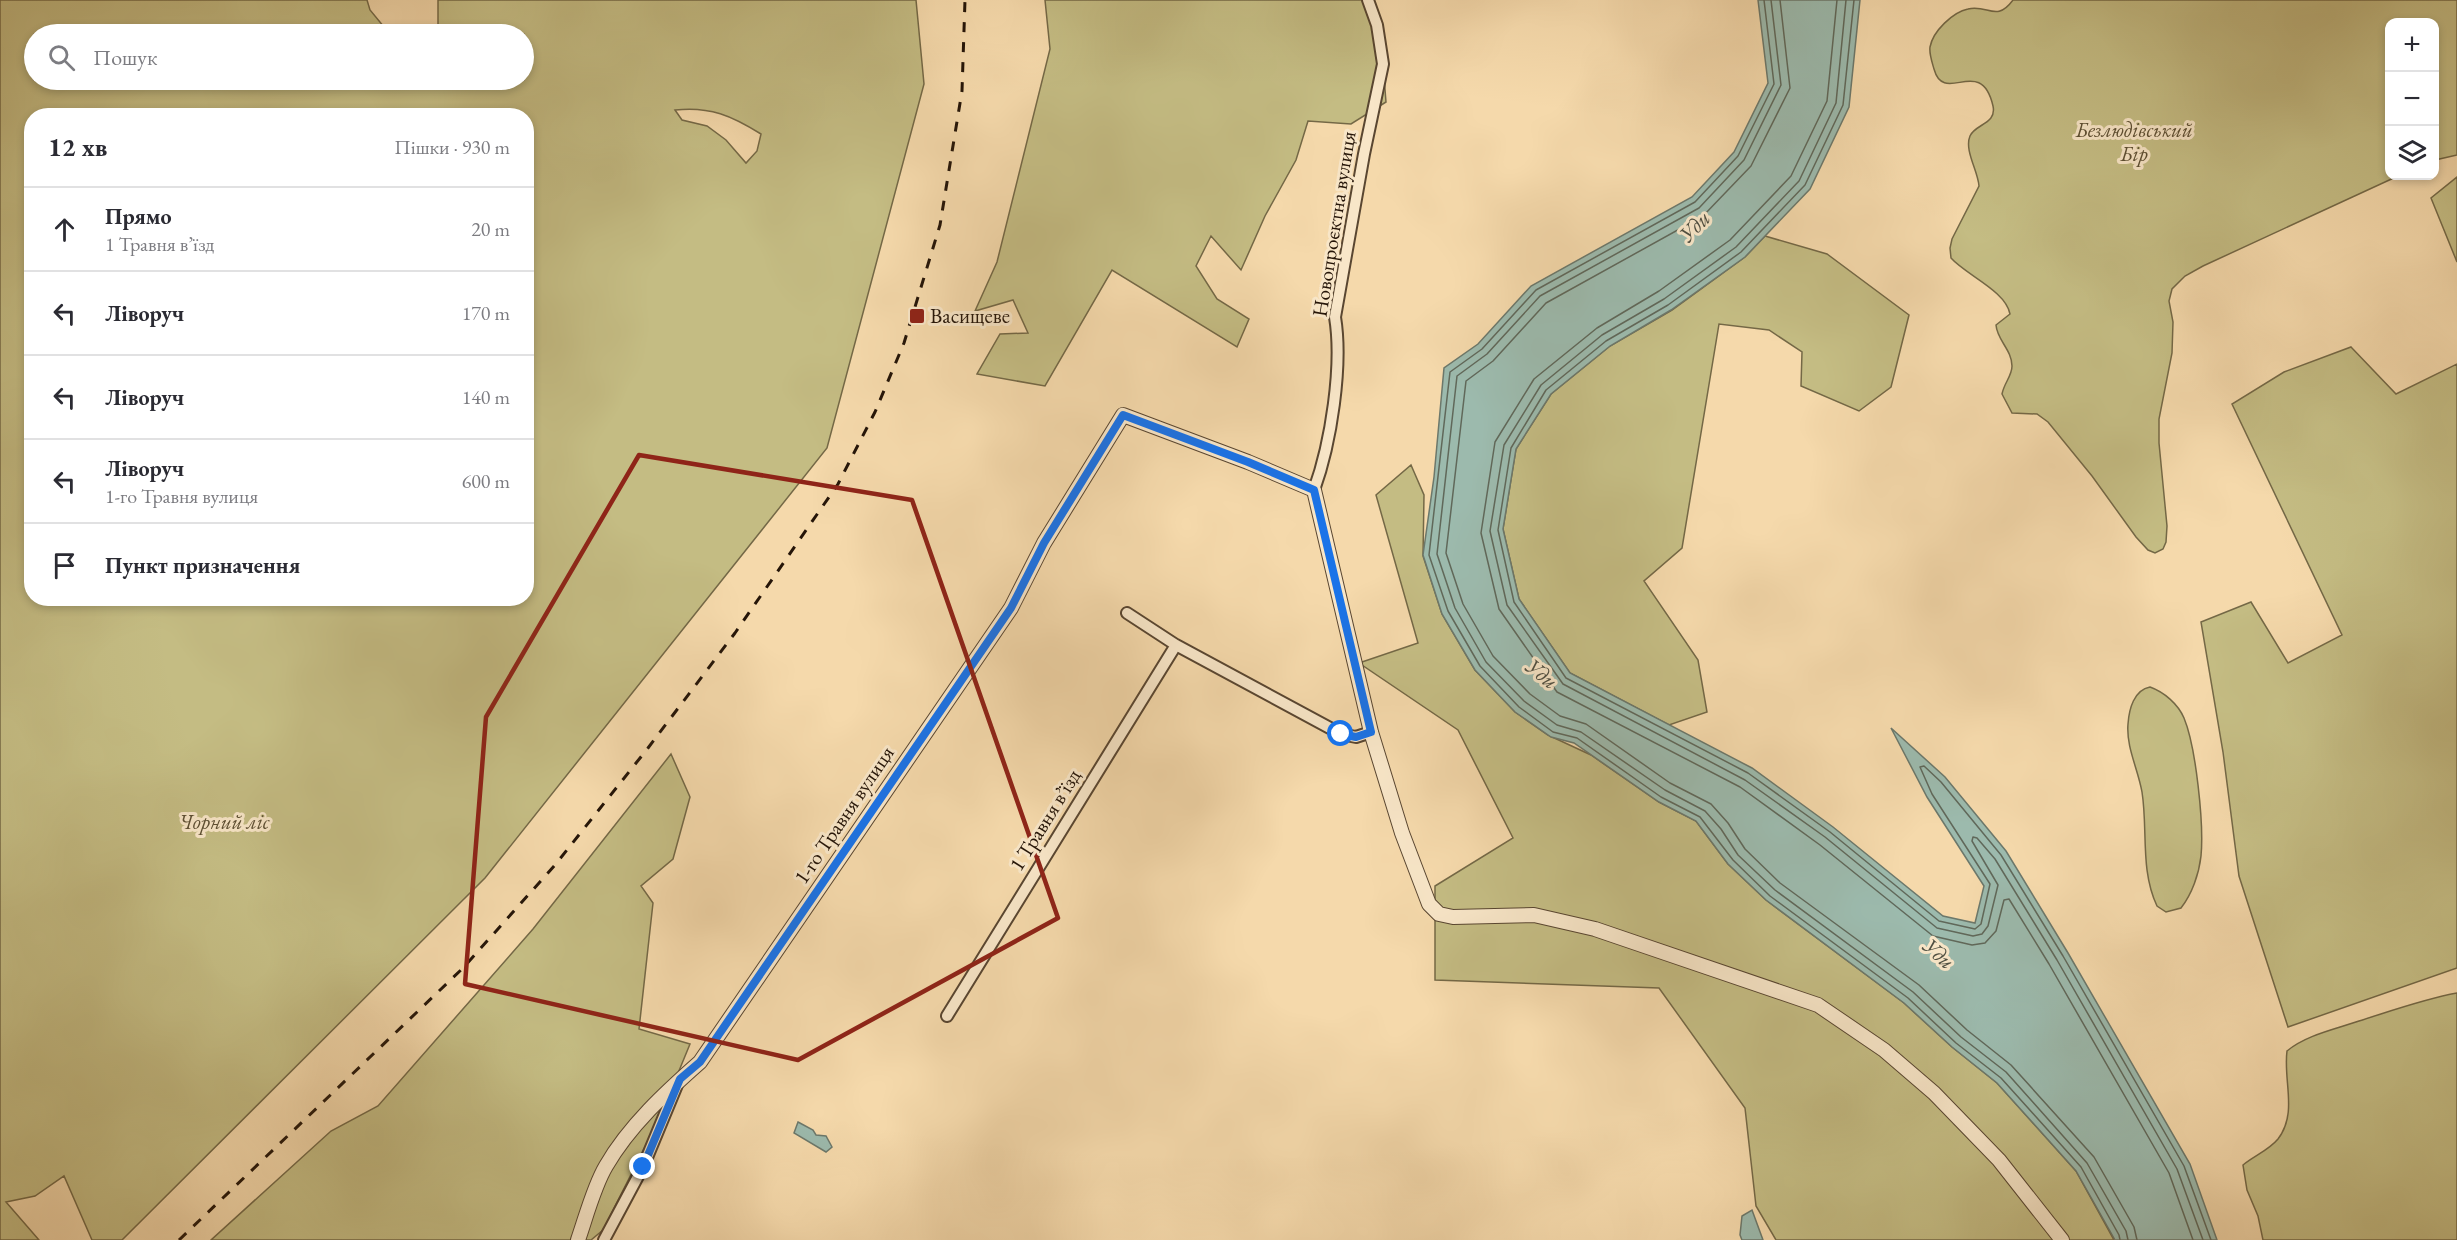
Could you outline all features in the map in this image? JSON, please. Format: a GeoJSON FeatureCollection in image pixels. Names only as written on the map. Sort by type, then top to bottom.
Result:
{"type":"FeatureCollection","features":[{"type":"Feature","properties":{"kind":"street","name":"Новопроєктна вулиця"},"geometry":{"type":"LineString","coordinates":[[1314,490],[1323,463],[1337,372],[1338,339],[1335,317],[1366,142],[1383,64],[1377,25],[1368,0]]}},
{"type":"Feature","properties":{"kind":"street","name":"1-го Травня вулиця"},"geometry":{"type":"LineString","coordinates":[[604,1240],[643,1167],[680,1079],[700,1062],[1011,608],[1044,543],[1123,415],[1248,462],[1314,490]]}},
{"type":"Feature","properties":{"kind":"street"},"geometry":{"type":"LineString","coordinates":[[1314,490],[1371,732],[1402,833],[1429,904],[1439,914],[1453,917],[1534,915],[1595,929],[1818,1005],[1884,1050],[1934,1093],[1999,1160],[2062,1240]]}},
{"type":"Feature","properties":{"kind":"street"},"geometry":{"type":"LineString","coordinates":[[1127,614],[1176,645],[1341,734],[1356,737],[1371,732]]}},
{"type":"Feature","properties":{"kind":"street","name":"1 Травня в’їзд"},"geometry":{"type":"LineString","coordinates":[[947,1016],[1176,645]]}},
{"type":"Feature","properties":{"kind":"street"},"geometry":{"type":"LineString","coordinates":[[578,1240],[605,1167],[632,1130],[680,1079]]}},
{"type":"Feature","properties":{"kind":"highlighted area"},"geometry":{"type":"Polygon","coordinates":[[[639,455],[912,500],[1058,918],[798,1060],[465,984],[486,717],[639,455]]]}},
{"type":"Feature","properties":{"kind":"green space","name":"Чорний ліс"},"geometry":{"type":"Polygon","coordinates":[[[0,0],[367,0],[370,10],[382,24],[24,24],[24,90],[534,90],[534,24],[438,24],[438,0],[916,0],[924,84],[827,448],[485,878],[122,1240],[92,1240],[64,1176],[35,1196],[6,1202],[39,1240],[0,1240],[0,0]],[[675,110],[682,120],[707,126],[726,140],[746,163],[757,151],[761,134],[730,117],[710,111],[675,110]]]}},
{"type":"Feature","properties":{"kind":"green space"},"geometry":{"type":"Polygon","coordinates":[[[1045,0],[1368,0],[1383,64],[1386,102],[1351,124],[1308,121],[1296,160],[1265,216],[1241,270],[1211,236],[1196,266],[1217,299],[1249,319],[1237,347],[1112,270],[1045,386],[977,374],[1000,334],[1028,333],[1013,300],[975,311],[997,262],[1050,49],[1045,0]]]}},
{"type":"Feature","properties":{"kind":"green space","name":"Безлюдівський Бір"},"geometry":{"type":"Polygon","coordinates":[[[2013,0],[2457,0],[2457,155],[2439,159],[2439,18],[2385,18],[2385,180],[2389,180],[2203,266],[2185,276],[2172,289],[2169,301],[2173,322],[2172,353],[2159,419],[2167,526],[2166,542],[2163,549],[2155,553],[2148,550],[2136,537],[2092,476],[2048,422],[2037,414],[2012,413],[2002,394],[2011,373],[2011,360],[1996,325],[2010,314],[2007,306],[1994,291],[1951,258],[1952,239],[1979,186],[1970,154],[1970,136],[1992,117],[1993,106],[1987,91],[1980,83],[1972,81],[1946,83],[1939,79],[1934,69],[1930,47],[1939,29],[1956,14],[1975,8],[1997,12],[2007,7],[2013,0]]]}},
{"type":"Feature","properties":{"kind":"green space"},"geometry":{"type":"Polygon","coordinates":[[[2457,177],[2457,262],[2431,198],[2457,177]]]}},
{"type":"Feature","properties":{"kind":"green space"},"geometry":{"type":"Polygon","coordinates":[[[1765,236],[1827,254],[1909,315],[1891,387],[1859,411],[1801,386],[1802,352],[1769,330],[1719,324],[1682,548],[1644,581],[1698,660],[1707,712],[1669,725],[1570,673],[1519,599],[1503,529],[1516,449],[1551,394],[1610,346],[1672,310],[1745,257],[1765,236]]]}},
{"type":"Feature","properties":{"kind":"green space"},"geometry":{"type":"Polygon","coordinates":[[[2351,347],[2396,394],[2457,364],[2457,968],[2288,1027],[2239,876],[2223,752],[2201,622],[2251,602],[2288,663],[2342,635],[2232,404],[2284,372],[2351,347]]]}},
{"type":"Feature","properties":{"kind":"green space"},"geometry":{"type":"Polygon","coordinates":[[[1411,465],[1424,495],[1423,556],[1442,614],[1475,670],[1515,712],[1548,735],[1591,755],[1659,802],[1696,821],[1728,864],[1766,900],[1904,1003],[1952,1047],[1997,1083],[2076,1171],[2114,1240],[1776,1240],[1756,1206],[1745,1108],[1659,988],[1435,980],[1435,886],[1513,838],[1458,730],[1359,663],[1418,643],[1376,495],[1411,465]]]}},
{"type":"Feature","properties":{"kind":"green space"},"geometry":{"type":"Polygon","coordinates":[[[2150,687],[2170,699],[2184,718],[2192,747],[2200,806],[2202,842],[2197,877],[2181,908],[2166,912],[2157,906],[2148,878],[2144,806],[2128,733],[2133,701],[2140,692],[2150,687]]]}},
{"type":"Feature","properties":{"kind":"green space"},"geometry":{"type":"Polygon","coordinates":[[[671,754],[690,797],[673,859],[641,886],[653,903],[639,1029],[690,1044],[660,1117],[603,1230],[591,1240],[211,1240],[331,1131],[378,1106],[533,929],[671,754]]]}},
{"type":"Feature","properties":{"kind":"green space"},"geometry":{"type":"Polygon","coordinates":[[[2457,993],[2457,1240],[2263,1240],[2258,1216],[2247,1190],[2243,1165],[2274,1143],[2284,1129],[2289,1108],[2287,1051],[2322,1033],[2420,1002],[2457,993]]]}},
{"type":"Feature","properties":{"kind":"water","name":"Уди"},"geometry":{"type":"Polygon","coordinates":[[[1758,0],[1860,0],[1849,107],[1810,189],[1745,257],[1671,310],[1610,346],[1551,394],[1516,449],[1503,529],[1519,599],[1570,673],[1752,768],[1833,827],[1943,916],[1975,923],[1984,886],[1927,797],[1891,728],[1945,777],[2006,851],[2068,953],[2190,1164],[2217,1240],[2115,1240],[2076,1171],[1997,1083],[1952,1047],[1904,1003],[1766,900],[1728,864],[1696,821],[1659,802],[1574,743],[1551,737],[1515,712],[1475,670],[1442,614],[1423,555],[1434,477],[1444,368],[1478,344],[1531,286],[1692,197],[1734,152],[1768,83],[1758,0]]]}},
{"type":"Feature","properties":{"kind":"water"},"geometry":{"type":"Polygon","coordinates":[[[798,1122],[813,1130],[816,1135],[826,1136],[832,1147],[826,1152],[794,1133],[798,1122]]]}},
{"type":"Feature","properties":{"kind":"water"},"geometry":{"type":"Polygon","coordinates":[[[1752,1210],[1763,1240],[1742,1240],[1740,1235],[1742,1216],[1752,1210]]]}},
{"type":"Feature","properties":{"kind":"railway"},"geometry":{"type":"LineString","coordinates":[[179,1240],[463,968],[555,865],[735,633],[838,484],[875,412],[904,343],[940,225],[962,91],[965,0]]}},
{"type":"Feature","properties":{"kind":"place","name":"Васищеве"},"geometry":{"type":"Point","coordinates":[917,316]}},
{"type":"Feature","properties":{"kind":"route"},"geometry":{"type":"LineString","coordinates":[[643,1167],[680,1079],[700,1062],[1011,608],[1044,543],[1123,415],[1248,462],[1314,490],[1371,732],[1356,737],[1341,734]]}}]}
